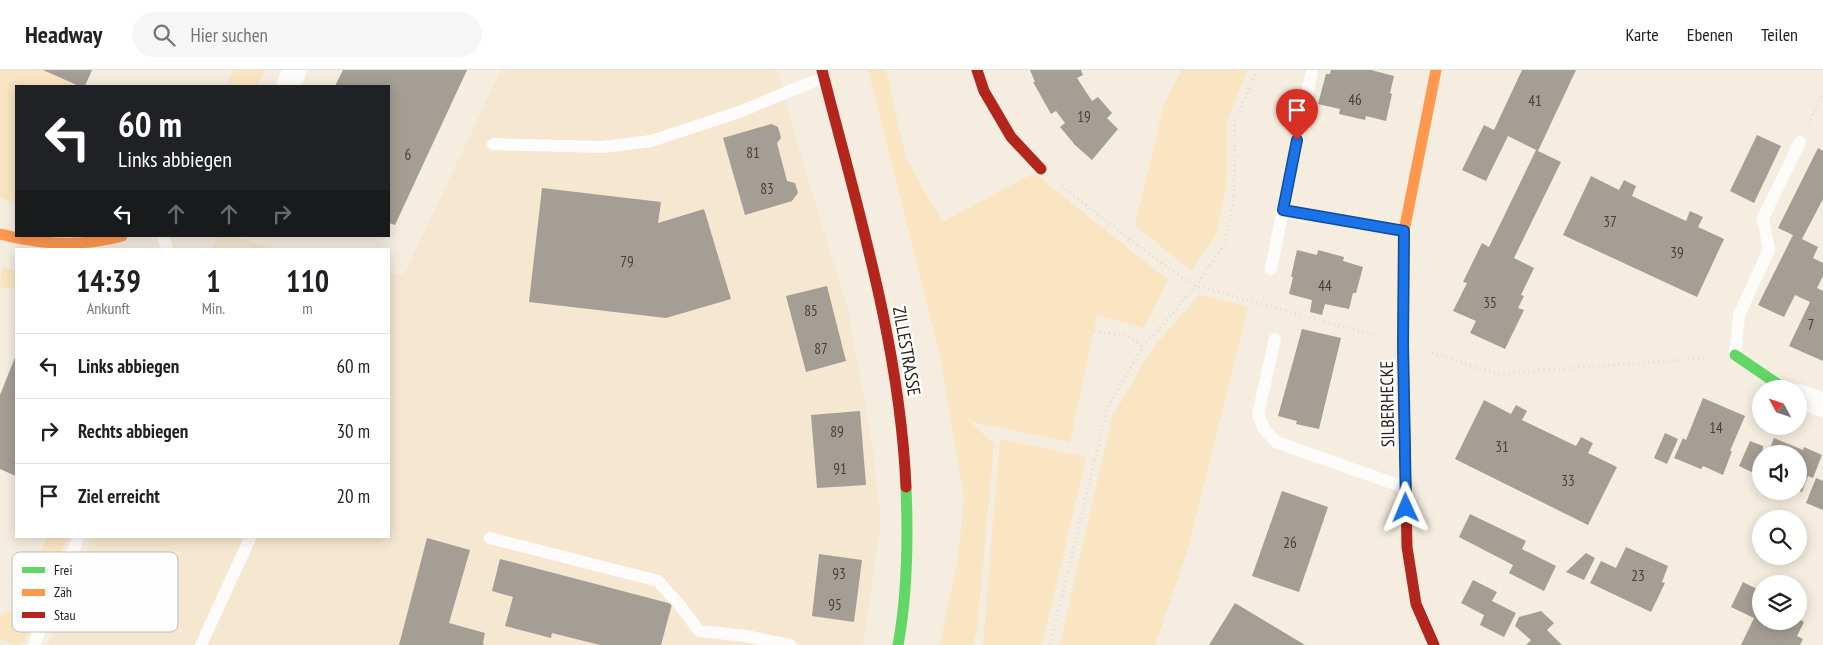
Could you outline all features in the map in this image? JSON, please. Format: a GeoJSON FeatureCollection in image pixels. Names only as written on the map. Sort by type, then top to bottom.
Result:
{"type":"FeatureCollection","features":[{"type":"Feature","properties":{"kind":"street"},"geometry":{"type":"LineString","coordinates":[[288,85],[295,70]]}},
{"type":"Feature","properties":{"kind":"street"},"geometry":{"type":"LineString","coordinates":[[977,70],[984,91],[1011,137],[1041,169]]}},
{"type":"Feature","properties":{"kind":"street","name":"SILBERHECKE"},"geometry":{"type":"LineString","coordinates":[[1434,645],[1416,604],[1407,547],[1403,344],[1404,231],[1436,70]]}},
{"type":"Feature","properties":{"kind":"street","name":"ZILLESTRASSE"},"geometry":{"type":"LineString","coordinates":[[823,74],[884,315],[898,393],[907,481],[907,560],[898,645]]}},
{"type":"Feature","properties":{"kind":"street"},"geometry":{"type":"LineString","coordinates":[[3,238],[47,243],[111,240],[119,237]]}},
{"type":"Feature","properties":{"kind":"street"},"geometry":{"type":"LineString","coordinates":[[1735,355],[1772,380]]}},
{"type":"Feature","properties":{"kind":"street"},"geometry":{"type":"LineString","coordinates":[[1808,399],[1823,405]]}},
{"type":"Feature","properties":{"kind":"lane"},"geometry":{"type":"LineString","coordinates":[[1271,269],[1312,70]]}},
{"type":"Feature","properties":{"kind":"lane"},"geometry":{"type":"LineString","coordinates":[[493,144],[603,147],[651,141],[740,112],[823,74]]}},
{"type":"Feature","properties":{"kind":"lane"},"geometry":{"type":"LineString","coordinates":[[1735,355],[1739,315],[1769,250],[1763,218],[1800,142]]}},
{"type":"Feature","properties":{"kind":"lane"},"geometry":{"type":"LineString","coordinates":[[1283,210],[1404,231]]}},
{"type":"Feature","properties":{"kind":"lane"},"geometry":{"type":"LineString","coordinates":[[1275,339],[1258,414],[1264,429],[1276,442],[1406,488]]}},
{"type":"Feature","properties":{"kind":"lane"},"geometry":{"type":"LineString","coordinates":[[72,552],[78,538]]}},
{"type":"Feature","properties":{"kind":"lane"},"geometry":{"type":"LineString","coordinates":[[201,645],[250,538]]}},
{"type":"Feature","properties":{"kind":"lane"},"geometry":{"type":"LineString","coordinates":[[490,538],[658,581],[682,608],[698,631],[746,636],[790,645]]}},
{"type":"Feature","properties":{"kind":"lane"},"geometry":{"type":"LineString","coordinates":[[34,645],[39,632]]}},
{"type":"Feature","properties":{"kind":"path"},"geometry":{"type":"LineString","coordinates":[[1050,645],[1108,406],[1143,347],[1196,286],[1225,243],[1234,199],[1235,121],[1258,70]]}},
{"type":"Feature","properties":{"kind":"path"},"geometry":{"type":"LineString","coordinates":[[1800,142],[1823,93]]}},
{"type":"Feature","properties":{"kind":"path"},"geometry":{"type":"LineString","coordinates":[[1041,169],[1146,253],[1196,286],[1381,337]]}},
{"type":"Feature","properties":{"kind":"path"},"geometry":{"type":"LineString","coordinates":[[1094,331],[1127,336],[1143,347]]}},
{"type":"Feature","properties":{"kind":"path"},"geometry":{"type":"LineString","coordinates":[[1403,344],[1496,374],[1735,355]]}},
{"type":"Feature","properties":{"kind":"shaded area"},"geometry":{"type":"Polygon","coordinates":[[[0,70],[43,70],[77,85],[15,85],[15,202],[0,198],[0,70]]]}},
{"type":"Feature","properties":{"kind":"shaded area"},"geometry":{"type":"Polygon","coordinates":[[[234,70],[265,70],[257,85],[227,85],[234,70]]]}},
{"type":"Feature","properties":{"kind":"shaded area"},"geometry":{"type":"Polygon","coordinates":[[[501,70],[778,70],[798,146],[848,310],[871,437],[881,521],[863,645],[48,645],[53,632],[178,632],[178,552],[86,552],[92,538],[390,538],[390,274],[404,275],[501,70]]]}},
{"type":"Feature","properties":{"kind":"shaded area"},"geometry":{"type":"Polygon","coordinates":[[[868,70],[886,70],[906,158],[942,222],[1034,173],[1168,280],[1144,328],[1097,315],[1070,442],[969,421],[994,444],[977,630],[973,645],[940,645],[958,558],[964,497],[940,356],[868,70]]]}},
{"type":"Feature","properties":{"kind":"shaded area"},"geometry":{"type":"Polygon","coordinates":[[[1182,70],[1247,70],[1227,122],[1227,179],[1217,233],[1191,270],[1135,226],[1164,105],[1182,70]]]}},
{"type":"Feature","properties":{"kind":"shaded area"},"geometry":{"type":"Polygon","coordinates":[[[218,237],[238,237],[272,248],[213,248],[218,237]]]}},
{"type":"Feature","properties":{"kind":"shaded area"},"geometry":{"type":"Polygon","coordinates":[[[2,267],[15,270],[15,288],[0,288],[2,267]]]}},
{"type":"Feature","properties":{"kind":"shaded area"},"geometry":{"type":"Polygon","coordinates":[[[1199,295],[1248,306],[1187,552],[1155,645],[1060,645],[1112,417],[1155,345],[1199,295]]]}},
{"type":"Feature","properties":{"kind":"shaded area"},"geometry":{"type":"Polygon","coordinates":[[[1000,439],[1086,457],[1042,645],[983,645],[1000,439]]]}},
{"type":"Feature","properties":{"kind":"shaded area"},"geometry":{"type":"Polygon","coordinates":[[[46,538],[67,538],[61,552],[41,552],[46,538]]]}},
{"type":"Feature","properties":{"kind":"shaded area"},"geometry":{"type":"Polygon","coordinates":[[[12,609],[12,632],[29,632],[24,643],[14,645],[0,639],[0,615],[12,609]]]}},
{"type":"Feature","properties":{"kind":"building"},"geometry":{"type":"Polygon","coordinates":[[[43,70],[92,70],[85,85],[77,85],[43,70]]]}},
{"type":"Feature","properties":{"kind":"building"},"geometry":{"type":"Polygon","coordinates":[[[343,70],[467,70],[395,225],[390,223],[390,85],[336,85],[343,70]]]}},
{"type":"Feature","properties":{"kind":"building"},"geometry":{"type":"Polygon","coordinates":[[[1030,70],[1081,70],[1083,75],[1077,78],[1092,101],[1098,97],[1112,113],[1107,118],[1118,129],[1092,160],[1075,145],[1060,127],[1065,123],[1056,111],[1051,114],[1033,82],[1035,82],[1030,70]]]}},
{"type":"Feature","properties":{"kind":"building"},"geometry":{"type":"Polygon","coordinates":[[[1331,70],[1371,70],[1394,76],[1386,121],[1366,116],[1365,120],[1339,114],[1340,109],[1318,104],[1326,74],[1330,74],[1331,70]]]}},
{"type":"Feature","properties":{"kind":"building"},"geometry":{"type":"Polygon","coordinates":[[[1522,70],[1576,70],[1538,151],[1561,162],[1514,258],[1534,268],[1521,295],[1524,296],[1518,308],[1524,310],[1505,349],[1470,333],[1476,321],[1453,311],[1467,283],[1463,282],[1482,243],[1489,247],[1536,150],[1508,136],[1486,181],[1462,170],[1484,125],[1494,130],[1522,70]]]}},
{"type":"Feature","properties":{"kind":"building"},"geometry":{"type":"Polygon","coordinates":[[[771,124],[778,127],[781,138],[777,143],[787,181],[795,183],[798,193],[792,201],[745,215],[723,138],[771,124]]]}},
{"type":"Feature","properties":{"kind":"building"},"geometry":{"type":"Polygon","coordinates":[[[1757,135],[1781,146],[1754,203],[1730,191],[1757,135]]]}},
{"type":"Feature","properties":{"kind":"building"},"geometry":{"type":"Polygon","coordinates":[[[1818,148],[1823,151],[1823,199],[1802,239],[1818,247],[1813,258],[1823,263],[1823,276],[1817,288],[1823,291],[1823,361],[1789,346],[1810,302],[1795,295],[1784,317],[1758,305],[1793,235],[1778,228],[1818,148]]]}},
{"type":"Feature","properties":{"kind":"building"},"geometry":{"type":"Polygon","coordinates":[[[1591,176],[1619,190],[1624,180],[1636,186],[1632,196],[1686,221],[1690,211],[1703,217],[1698,227],[1724,239],[1697,297],[1563,235],[1591,176]]]}},
{"type":"Feature","properties":{"kind":"building"},"geometry":{"type":"Polygon","coordinates":[[[542,188],[661,202],[658,223],[704,209],[731,299],[666,318],[529,302],[542,188]]]}},
{"type":"Feature","properties":{"kind":"building"},"geometry":{"type":"Polygon","coordinates":[[[1297,250],[1317,255],[1318,250],[1344,257],[1343,261],[1363,267],[1356,293],[1353,293],[1349,309],[1325,304],[1322,315],[1310,312],[1312,300],[1289,294],[1297,250]]]}},
{"type":"Feature","properties":{"kind":"building"},"geometry":{"type":"Polygon","coordinates":[[[827,286],[846,361],[806,372],[786,296],[827,286]]]}},
{"type":"Feature","properties":{"kind":"building"},"geometry":{"type":"Polygon","coordinates":[[[1302,329],[1341,338],[1319,429],[1296,424],[1297,421],[1278,416],[1302,329]]]}},
{"type":"Feature","properties":{"kind":"building"},"geometry":{"type":"Polygon","coordinates":[[[15,358],[15,476],[0,469],[0,395],[15,358]]]}},
{"type":"Feature","properties":{"kind":"building"},"geometry":{"type":"Polygon","coordinates":[[[1703,398],[1745,416],[1730,451],[1732,451],[1723,475],[1703,466],[1701,469],[1674,458],[1683,438],[1686,440],[1703,398]]]}},
{"type":"Feature","properties":{"kind":"building"},"geometry":{"type":"Polygon","coordinates":[[[1484,400],[1511,414],[1516,405],[1527,411],[1522,420],[1576,446],[1581,437],[1593,443],[1588,453],[1617,467],[1588,525],[1455,459],[1484,400]]]}},
{"type":"Feature","properties":{"kind":"building"},"geometry":{"type":"Polygon","coordinates":[[[860,411],[866,485],[817,488],[811,415],[860,411]]]}},
{"type":"Feature","properties":{"kind":"building"},"geometry":{"type":"Polygon","coordinates":[[[1665,433],[1678,439],[1667,464],[1654,458],[1665,433]]]}},
{"type":"Feature","properties":{"kind":"building"},"geometry":{"type":"Polygon","coordinates":[[[1774,438],[1791,445],[1771,445],[1774,438]]]}},
{"type":"Feature","properties":{"kind":"building"},"geometry":{"type":"Polygon","coordinates":[[[1750,441],[1760,445],[1752,445],[1752,472],[1739,466],[1750,441]]]}},
{"type":"Feature","properties":{"kind":"building"},"geometry":{"type":"Polygon","coordinates":[[[1807,448],[1822,455],[1813,478],[1808,476],[1807,479],[1807,448]]]}},
{"type":"Feature","properties":{"kind":"building"},"geometry":{"type":"Polygon","coordinates":[[[1816,478],[1823,481],[1823,510],[1806,503],[1816,478]]]}},
{"type":"Feature","properties":{"kind":"building"},"geometry":{"type":"Polygon","coordinates":[[[1282,491],[1328,507],[1299,592],[1252,576],[1282,491]]]}},
{"type":"Feature","properties":{"kind":"building"},"geometry":{"type":"Polygon","coordinates":[[[1470,514],[1526,541],[1522,549],[1556,566],[1544,591],[1509,573],[1513,565],[1459,537],[1470,514]]]}},
{"type":"Feature","properties":{"kind":"building"},"geometry":{"type":"Polygon","coordinates":[[[427,538],[470,550],[449,623],[485,633],[484,645],[399,645],[427,538]]]}},
{"type":"Feature","properties":{"kind":"building"},"geometry":{"type":"Polygon","coordinates":[[[1626,547],[1668,566],[1662,582],[1665,583],[1651,612],[1590,583],[1601,561],[1616,568],[1626,547]]]}},
{"type":"Feature","properties":{"kind":"building"},"geometry":{"type":"Polygon","coordinates":[[[1586,553],[1595,558],[1584,580],[1566,572],[1586,553]]]}},
{"type":"Feature","properties":{"kind":"building"},"geometry":{"type":"Polygon","coordinates":[[[819,554],[862,560],[854,622],[812,616],[819,554]]]}},
{"type":"Feature","properties":{"kind":"building"},"geometry":{"type":"Polygon","coordinates":[[[500,559],[672,604],[661,645],[600,645],[552,633],[551,638],[505,626],[513,597],[492,591],[500,559]]]}},
{"type":"Feature","properties":{"kind":"building"},"geometry":{"type":"Polygon","coordinates":[[[1473,580],[1497,592],[1492,601],[1516,613],[1504,637],[1480,625],[1484,615],[1461,603],[1473,580]]]}},
{"type":"Feature","properties":{"kind":"building"},"geometry":{"type":"Polygon","coordinates":[[[1743,582],[1752,586],[1752,617],[1731,607],[1743,582]]]}},
{"type":"Feature","properties":{"kind":"building"},"geometry":{"type":"Polygon","coordinates":[[[1235,603],[1305,645],[1209,645],[1235,603]]]}},
{"type":"Feature","properties":{"kind":"building"},"geometry":{"type":"Polygon","coordinates":[[[1541,611],[1554,623],[1547,630],[1562,645],[1526,645],[1531,640],[1515,626],[1519,617],[1541,611]]]}},
{"type":"Feature","properties":{"kind":"building"},"geometry":{"type":"Polygon","coordinates":[[[1752,622],[1752,630],[1800,630],[1797,636],[1803,639],[1800,645],[1741,645],[1752,622]]]}},
{"type":"Feature","properties":{"kind":"traffic: fast"},"geometry":{"type":"LineString","coordinates":[[1735,355],[1772,380]]}},
{"type":"Feature","properties":{"kind":"traffic: fast"},"geometry":{"type":"LineString","coordinates":[[898,645],[906,566],[906,487]]}},
{"type":"Feature","properties":{"kind":"traffic: slow"},"geometry":{"type":"LineString","coordinates":[[1403,352],[1404,231],[1436,70]]}},
{"type":"Feature","properties":{"kind":"traffic: slow"},"geometry":{"type":"LineString","coordinates":[[0,234],[15,237]]}},
{"type":"Feature","properties":{"kind":"traffic: slow"},"geometry":{"type":"LineString","coordinates":[[15,237],[61,243],[92,242],[117,237]]}},
{"type":"Feature","properties":{"kind":"traffic: jam"},"geometry":{"type":"LineString","coordinates":[[822,70],[875,277],[886,329],[902,434],[906,487]]}},
{"type":"Feature","properties":{"kind":"traffic: jam"},"geometry":{"type":"LineString","coordinates":[[977,70],[984,91],[1011,137],[1041,169]]}},
{"type":"Feature","properties":{"kind":"traffic: jam"},"geometry":{"type":"LineString","coordinates":[[1403,352],[1407,547],[1416,604],[1434,645]]}},
{"type":"Feature","properties":{"kind":"route"},"geometry":{"type":"LineString","coordinates":[[1297,140],[1283,210],[1404,231],[1403,344],[1406,508]]}}]}
